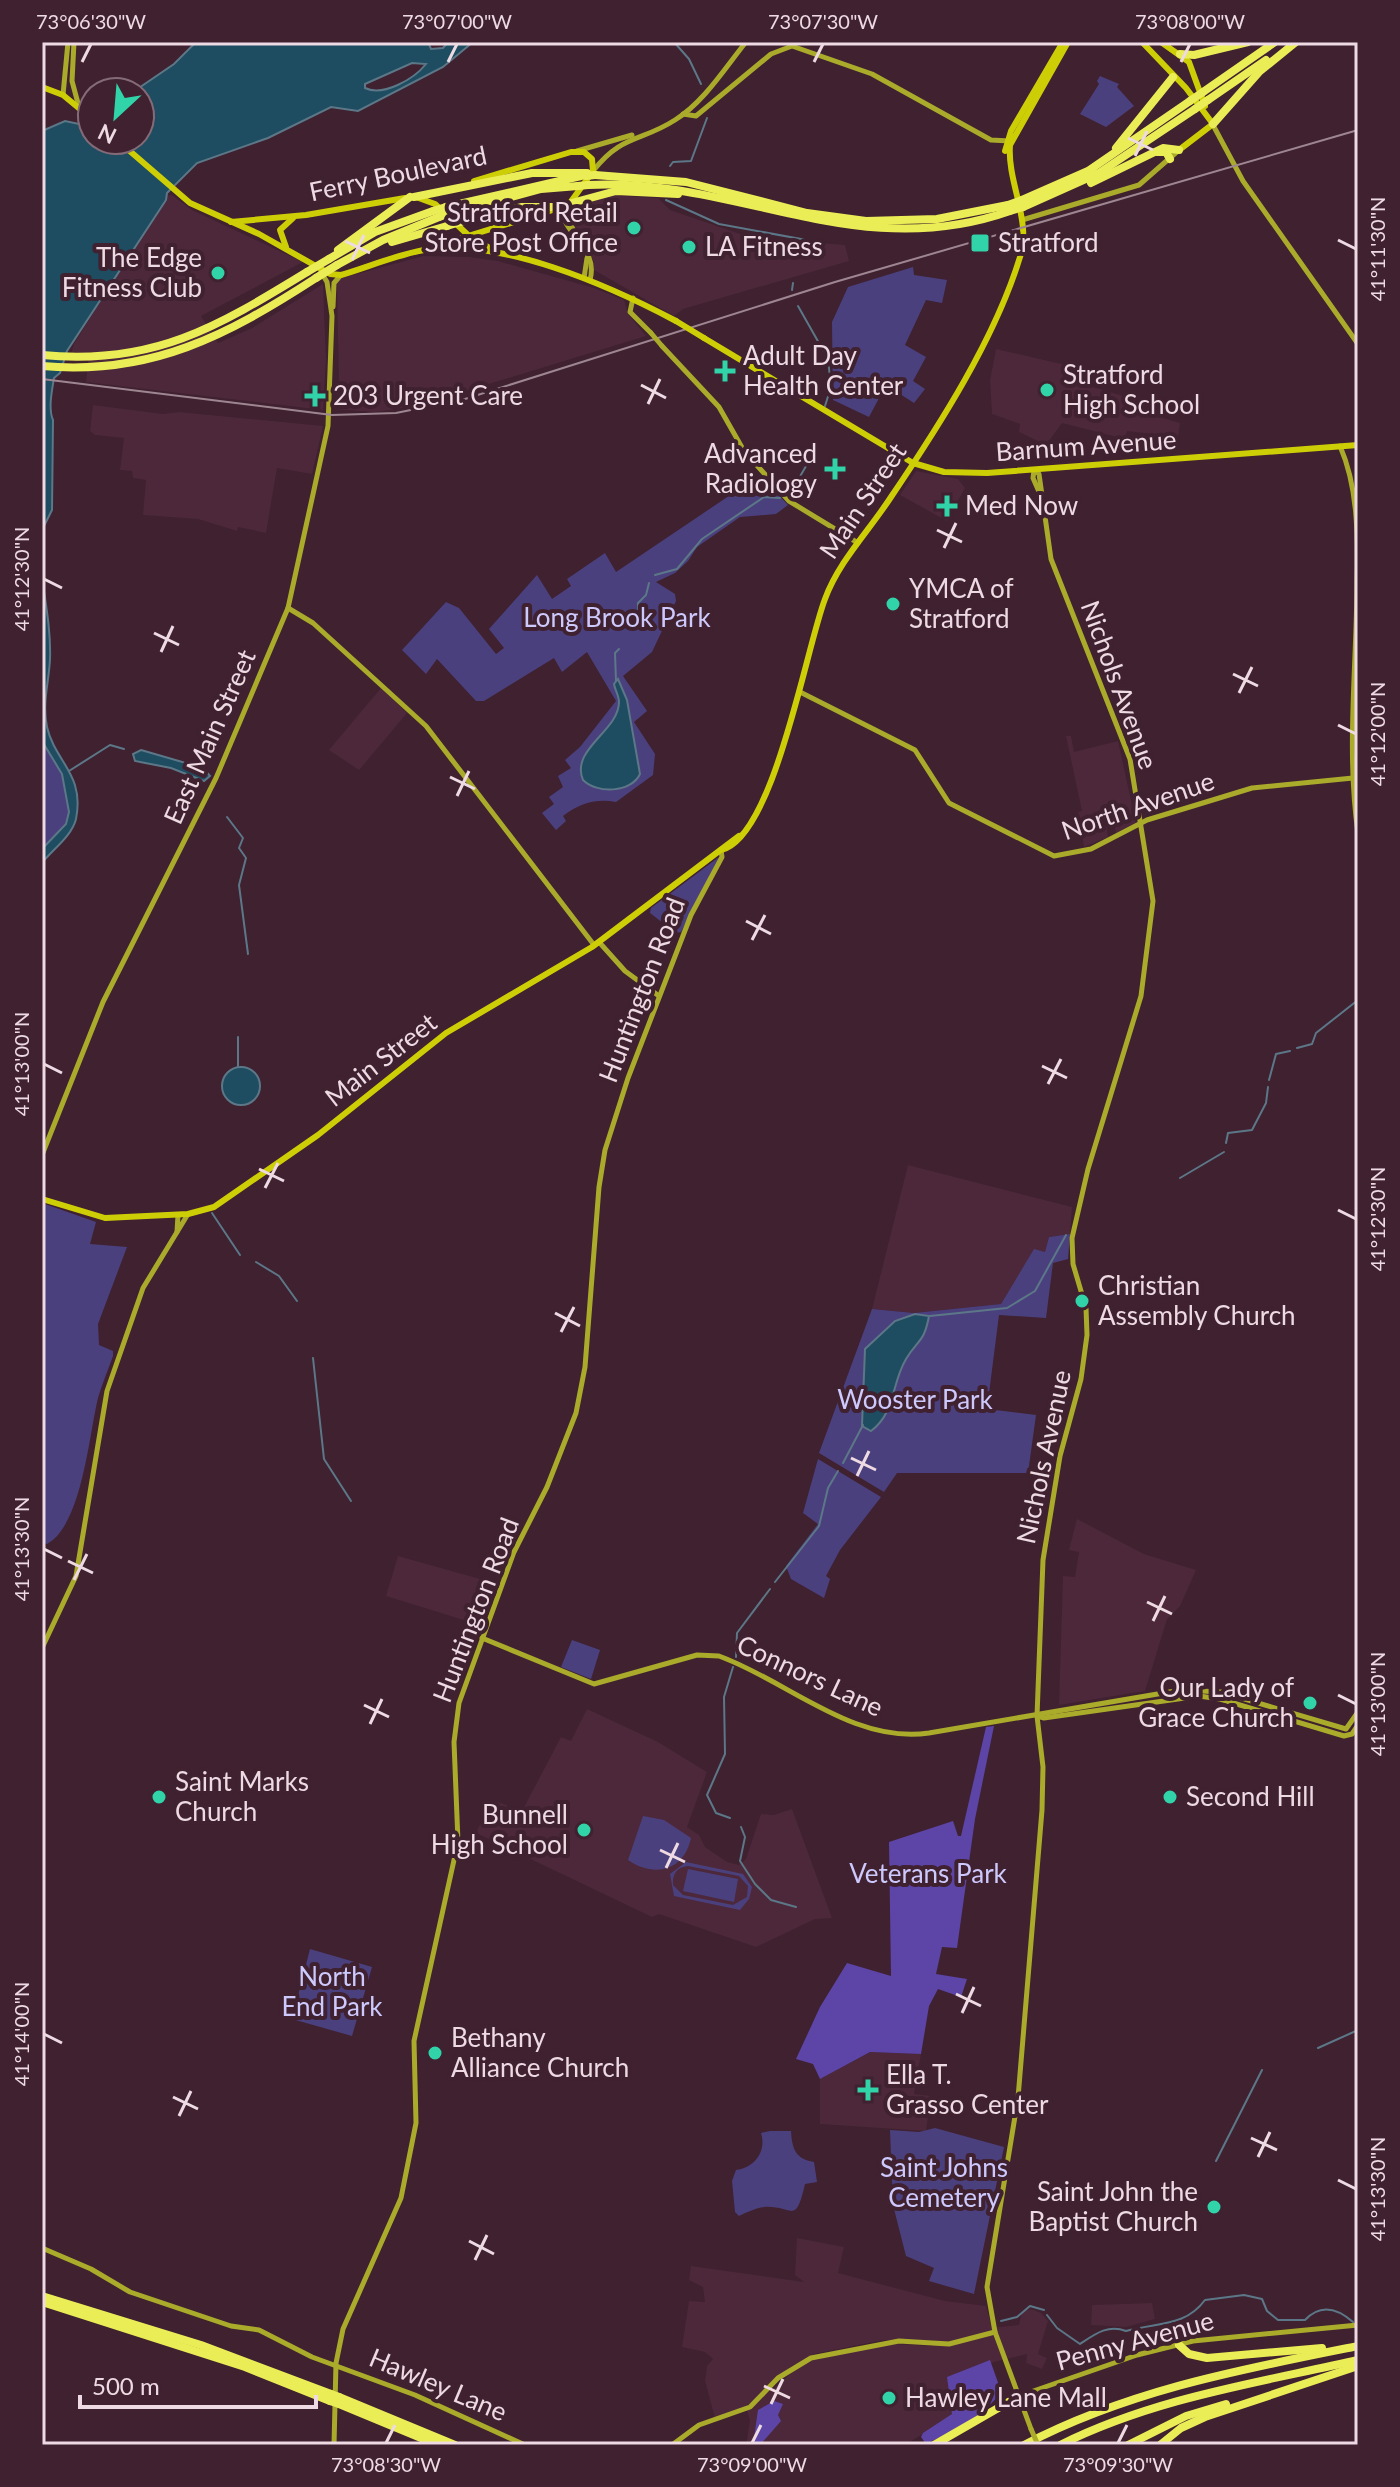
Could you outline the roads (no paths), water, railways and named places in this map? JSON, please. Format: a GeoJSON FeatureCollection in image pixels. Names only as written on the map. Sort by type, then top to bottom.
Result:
{"type":"FeatureCollection","features":[{"type":"Feature","properties":{"kind":"highway"},"geometry":{"type":"LineString","coordinates":[[1176,52],[1210,51],[1248,42]]}},
{"type":"Feature","properties":{"kind":"highway"},"geometry":{"type":"LineString","coordinates":[[1206,96],[1275,42]]}},
{"type":"Feature","properties":{"kind":"highway"},"geometry":{"type":"LineString","coordinates":[[1020,200],[1048,198],[1085,179],[1206,96],[1294,42]]}},
{"type":"Feature","properties":{"kind":"highway"},"geometry":{"type":"LineString","coordinates":[[1213,124],[1259,72],[1294,42]]}},
{"type":"Feature","properties":{"kind":"highway"},"geometry":{"type":"LineString","coordinates":[[1200,45],[1210,51]]}},
{"type":"Feature","properties":{"kind":"highway"},"geometry":{"type":"LineString","coordinates":[[1085,179],[1128,136],[1174,78]]}},
{"type":"Feature","properties":{"kind":"highway"},"geometry":{"type":"LineString","coordinates":[[329,259],[345,243],[412,197],[532,173],[657,186],[815,221],[882,228],[950,224],[1009,208],[1020,200],[1167,147],[1179,150]]}},
{"type":"Feature","properties":{"kind":"highway"},"geometry":{"type":"LineString","coordinates":[[1157,152],[1165,152],[1170,159]]}},
{"type":"Feature","properties":{"kind":"highway"},"geometry":{"type":"LineString","coordinates":[[42,355],[125,353],[213,333],[375,232],[448,210],[589,177],[626,176],[686,182],[789,209],[854,220],[937,219],[1009,208]]}},
{"type":"Feature","properties":{"kind":"highway"},"geometry":{"type":"LineString","coordinates":[[364,250],[517,208],[565,206],[616,191],[677,194],[749,206]]}},
{"type":"Feature","properties":{"kind":"highway"},"geometry":{"type":"LineString","coordinates":[[42,366],[128,364],[175,353],[436,214]]}},
{"type":"Feature","properties":{"kind":"highway"},"geometry":{"type":"LineString","coordinates":[[42,2296],[201,2345],[455,2445]]}},
{"type":"Feature","properties":{"kind":"highway"},"geometry":{"type":"LineString","coordinates":[[42,2302],[335,2399],[438,2445]]}},
{"type":"Feature","properties":{"kind":"highway"},"geometry":{"type":"LineString","coordinates":[[1179,2345],[1189,2354],[1209,2358],[1358,2345]]}},
{"type":"Feature","properties":{"kind":"highway"},"geometry":{"type":"LineString","coordinates":[[1025,2445],[1082,2417],[1148,2393],[1358,2345]]}},
{"type":"Feature","properties":{"kind":"highway"},"geometry":{"type":"LineString","coordinates":[[1160,2445],[1195,2421],[1358,2363]]}},
{"type":"Feature","properties":{"kind":"highway"},"geometry":{"type":"LineString","coordinates":[[1060,2445],[1108,2423],[1170,2402],[1358,2363]]}},
{"type":"Feature","properties":{"kind":"highway"},"geometry":{"type":"LineString","coordinates":[[1128,2445],[1186,2416],[1298,2384]]}},
{"type":"Feature","properties":{"kind":"highway"},"geometry":{"type":"LineString","coordinates":[[934,2445],[1019,2396]]}},
{"type":"Feature","properties":{"kind":"main road"},"geometry":{"type":"LineString","coordinates":[[71,42],[72,81],[76,93]]}},
{"type":"Feature","properties":{"kind":"main road"},"geometry":{"type":"LineString","coordinates":[[63,95],[71,42]]}},
{"type":"Feature","properties":{"kind":"main road","name":"Ferry Boulevard"},"geometry":{"type":"LineString","coordinates":[[565,206],[614,148],[689,109],[746,42]]}},
{"type":"Feature","properties":{"kind":"main road","name":"Main Street"},"geometry":{"type":"LineString","coordinates":[[42,1199],[105,1218],[178,1215],[208,1210],[233,1196],[318,1135],[446,1033],[596,943],[739,836],[759,811],[800,692],[826,595],[913,463],[982,344],[1009,288],[1024,241],[1020,200],[1008,166],[1009,141],[1066,42]]}},
{"type":"Feature","properties":{"kind":"main road"},"geometry":{"type":"LineString","coordinates":[[1142,42],[1213,124]]}},
{"type":"Feature","properties":{"kind":"main road"},"geometry":{"type":"LineString","coordinates":[[1161,42],[1176,52],[1194,73],[1198,94],[1243,181],[1358,344]]}},
{"type":"Feature","properties":{"kind":"main road"},"geometry":{"type":"LineString","coordinates":[[683,114],[698,115],[771,54],[782,47],[795,46],[853,65],[988,138],[1009,141]]}},
{"type":"Feature","properties":{"kind":"main road"},"geometry":{"type":"LineString","coordinates":[[1163,65],[1162,52],[1176,52]]}},
{"type":"Feature","properties":{"kind":"main road"},"geometry":{"type":"LineString","coordinates":[[1174,78],[1186,81],[1194,73]]}},
{"type":"Feature","properties":{"kind":"main road"},"geometry":{"type":"LineString","coordinates":[[63,95],[72,81]]}},
{"type":"Feature","properties":{"kind":"main road"},"geometry":{"type":"LineString","coordinates":[[42,87],[63,95],[76,105]]}},
{"type":"Feature","properties":{"kind":"main road"},"geometry":{"type":"LineString","coordinates":[[689,109],[698,115]]}},
{"type":"Feature","properties":{"kind":"main road"},"geometry":{"type":"LineString","coordinates":[[1021,220],[1141,184],[1203,128],[1213,124]]}},
{"type":"Feature","properties":{"kind":"main road","name":"Ferry Boulevard"},"geometry":{"type":"LineString","coordinates":[[231,222],[300,215],[412,197],[641,133]]}},
{"type":"Feature","properties":{"kind":"main road"},"geometry":{"type":"LineString","coordinates":[[571,152],[590,156],[589,177]]}},
{"type":"Feature","properties":{"kind":"main road"},"geometry":{"type":"LineString","coordinates":[[135,156],[179,194],[330,274],[341,275],[565,206],[574,232],[592,263],[587,279]]}},
{"type":"Feature","properties":{"kind":"main road"},"geometry":{"type":"LineString","coordinates":[[412,197],[435,204],[468,235],[495,251]]}},
{"type":"Feature","properties":{"kind":"main road"},"geometry":{"type":"LineString","coordinates":[[287,249],[281,239],[281,229],[300,215]]}},
{"type":"Feature","properties":{"kind":"main road"},"geometry":{"type":"LineString","coordinates":[[427,248],[457,236],[455,224]]}},
{"type":"Feature","properties":{"kind":"main road"},"geometry":{"type":"LineString","coordinates":[[492,227],[486,238],[495,251]]}},
{"type":"Feature","properties":{"kind":"main road"},"geometry":{"type":"LineString","coordinates":[[427,248],[495,251],[587,279],[633,298],[631,314],[722,411],[744,451],[781,493],[858,543]]}},
{"type":"Feature","properties":{"kind":"main road","name":"East Main Street"},"geometry":{"type":"LineString","coordinates":[[315,265],[327,282],[332,312]]}},
{"type":"Feature","properties":{"kind":"main road","name":"East Main Street"},"geometry":{"type":"LineString","coordinates":[[42,1155],[103,1002],[217,776],[288,608],[309,502],[327,435],[334,283],[341,275]]}},
{"type":"Feature","properties":{"kind":"main road","name":"Barnum Avenue"},"geometry":{"type":"LineString","coordinates":[[633,298],[913,463],[952,473],[1034,470],[1358,445]]}},
{"type":"Feature","properties":{"kind":"main road"},"geometry":{"type":"LineString","coordinates":[[1340,446],[1354,502],[1358,542],[1353,778],[1358,833]]}},
{"type":"Feature","properties":{"kind":"main road","name":"Nichols Avenue"},"geometry":{"type":"LineString","coordinates":[[1034,470],[1033,478],[1040,494],[1051,559],[1130,759],[1153,901],[1150,945],[1133,1026],[1088,1169],[1072,1238],[1073,1264],[1086,1308],[1087,1335],[1081,1379],[1061,1449],[1045,1546],[1037,1716],[1043,1793],[1014,2129],[987,2276],[987,2304],[995,2332],[1038,2445]]}},
{"type":"Feature","properties":{"kind":"main road"},"geometry":{"type":"LineString","coordinates":[[288,608],[313,623],[426,726],[596,943],[625,971],[659,996]]}},
{"type":"Feature","properties":{"kind":"main road","name":"North Avenue"},"geometry":{"type":"LineString","coordinates":[[800,692],[915,750],[947,801],[1049,855],[1093,848],[1142,822],[1252,788],[1353,778]]}},
{"type":"Feature","properties":{"kind":"main road","name":"Huntington Road"},"geometry":{"type":"LineString","coordinates":[[334,2445],[336,2363],[345,2322],[404,2189],[417,2117],[414,2041],[458,1842],[456,1719],[514,1552],[547,1487],[579,1403],[585,1367],[601,1166],[624,1090],[659,996],[698,898],[722,857],[721,850]]}},
{"type":"Feature","properties":{"kind":"main road"},"geometry":{"type":"LineString","coordinates":[[42,1648],[76,1576],[107,1391],[143,1288],[188,1214]]}},
{"type":"Feature","properties":{"kind":"main road"},"geometry":{"type":"LineString","coordinates":[[177,1232],[178,1215]]}},
{"type":"Feature","properties":{"kind":"main road","name":"Connors Lane"},"geometry":{"type":"LineString","coordinates":[[482,1638],[588,1684],[605,1684],[697,1655],[719,1656],[862,1726],[889,1734],[913,1735],[1037,1716],[1042,1711],[1073,1710],[1142,1699],[1209,1697],[1321,1726],[1347,1736],[1350,1730]]}},
{"type":"Feature","properties":{"kind":"main road"},"geometry":{"type":"LineString","coordinates":[[1350,1730],[1358,1712]]}},
{"type":"Feature","properties":{"kind":"main road"},"geometry":{"type":"LineString","coordinates":[[1350,1730],[1358,1725]]}},
{"type":"Feature","properties":{"kind":"main road","name":"Hawley Lane"},"geometry":{"type":"LineString","coordinates":[[42,2248],[91,2269],[130,2292],[231,2326],[259,2330],[299,2352],[336,2363],[525,2445]]}},
{"type":"Feature","properties":{"kind":"main road","name":"Penny Avenue"},"geometry":{"type":"LineString","coordinates":[[1019,2396],[1179,2345],[1246,2334],[1358,2325]]}},
{"type":"Feature","properties":{"kind":"main road"},"geometry":{"type":"LineString","coordinates":[[672,2445],[699,2425],[750,2407],[778,2378],[811,2358],[899,2341],[949,2344],[995,2332]]}},
{"type":"Feature","properties":{"kind":"water"},"geometry":{"type":"Polygon","coordinates":[[[196,42],[428,42],[431,49],[443,48],[448,42],[473,42],[443,67],[358,111],[331,107],[268,138],[197,163],[167,193],[166,200],[67,351],[60,373],[54,378],[51,405],[52,510],[42,530],[42,131],[65,121],[76,123],[76,156],[156,156],[156,76],[196,42]],[[412,63],[365,84],[365,88],[389,88],[414,75],[426,64],[412,63]]]}},
{"type":"Feature","properties":{"kind":"water"},"geometry":{"type":"Polygon","coordinates":[[[42,578],[50,649],[45,701],[47,727],[73,779],[78,804],[70,831],[42,863],[42,849],[66,824],[69,812],[62,774],[42,741],[42,578]]]}},
{"type":"Feature","properties":{"kind":"water"},"geometry":{"type":"Polygon","coordinates":[[[618,679],[627,700],[640,774],[622,788],[597,788],[583,780],[581,769],[589,749],[617,712],[619,700],[614,684],[618,679]]]}},
{"type":"Feature","properties":{"kind":"water"},"geometry":{"type":"Polygon","coordinates":[[[141,750],[203,768],[210,776],[204,781],[171,768],[135,761],[133,754],[141,750]]]}},
{"type":"Feature","properties":{"kind":"water"},"geometry":{"type":"Polygon","coordinates":[[[241,1067],[254,1073],[260,1086],[254,1099],[241,1105],[228,1099],[222,1086],[228,1073],[241,1067]]]}},
{"type":"Feature","properties":{"kind":"water"},"geometry":{"type":"Polygon","coordinates":[[[915,1314],[929,1316],[925,1331],[901,1368],[885,1415],[871,1431],[862,1426],[865,1349],[895,1321],[915,1314]]]}},
{"type":"Feature","properties":{"kind":"waterway"},"geometry":{"type":"LineString","coordinates":[[674,42],[689,59],[701,84]]}},
{"type":"Feature","properties":{"kind":"waterway"},"geometry":{"type":"LineString","coordinates":[[670,166],[673,162],[691,161],[707,118]]}},
{"type":"Feature","properties":{"kind":"waterway"},"geometry":{"type":"LineString","coordinates":[[666,200],[719,224],[812,241]]}},
{"type":"Feature","properties":{"kind":"waterway"},"geometry":{"type":"LineString","coordinates":[[792,290],[793,283]]}},
{"type":"Feature","properties":{"kind":"waterway"},"geometry":{"type":"LineString","coordinates":[[798,306],[828,359],[831,387],[825,406]]}},
{"type":"Feature","properties":{"kind":"waterway"},"geometry":{"type":"LineString","coordinates":[[787,493],[817,447]]}},
{"type":"Feature","properties":{"kind":"waterway"},"geometry":{"type":"LineString","coordinates":[[655,575],[677,569],[702,539],[764,497],[780,498]]}},
{"type":"Feature","properties":{"kind":"waterway"},"geometry":{"type":"LineString","coordinates":[[638,616],[638,603],[646,595],[649,583]]}},
{"type":"Feature","properties":{"kind":"waterway"},"geometry":{"type":"LineString","coordinates":[[616,681],[615,653],[619,649]]}},
{"type":"Feature","properties":{"kind":"waterway"},"geometry":{"type":"LineString","coordinates":[[69,771],[110,745],[124,749]]}},
{"type":"Feature","properties":{"kind":"waterway"},"geometry":{"type":"LineString","coordinates":[[227,817],[243,838],[239,848],[246,858],[239,885],[248,954]]}},
{"type":"Feature","properties":{"kind":"waterway"},"geometry":{"type":"LineString","coordinates":[[1297,1048],[1312,1044],[1316,1033],[1358,1000]]}},
{"type":"Feature","properties":{"kind":"waterway"},"geometry":{"type":"LineString","coordinates":[[238,1037],[238,1067]]}},
{"type":"Feature","properties":{"kind":"waterway"},"geometry":{"type":"LineString","coordinates":[[1269,1080],[1276,1054],[1290,1051]]}},
{"type":"Feature","properties":{"kind":"waterway"},"geometry":{"type":"LineString","coordinates":[[1226,1143],[1228,1133],[1252,1130],[1266,1103],[1268,1087]]}},
{"type":"Feature","properties":{"kind":"waterway"},"geometry":{"type":"LineString","coordinates":[[1180,1178],[1224,1152]]}},
{"type":"Feature","properties":{"kind":"waterway"},"geometry":{"type":"LineString","coordinates":[[212,1213],[240,1255]]}},
{"type":"Feature","properties":{"kind":"waterway"},"geometry":{"type":"LineString","coordinates":[[930,1316],[1007,1308],[1035,1291],[1066,1235]]}},
{"type":"Feature","properties":{"kind":"waterway"},"geometry":{"type":"LineString","coordinates":[[256,1262],[279,1276],[297,1301]]}},
{"type":"Feature","properties":{"kind":"waterway"},"geometry":{"type":"LineString","coordinates":[[313,1358],[324,1459],[351,1501]]}},
{"type":"Feature","properties":{"kind":"waterway"},"geometry":{"type":"LineString","coordinates":[[843,1463],[863,1425]]}},
{"type":"Feature","properties":{"kind":"waterway"},"geometry":{"type":"LineString","coordinates":[[775,1582],[819,1526],[828,1488],[838,1471]]}},
{"type":"Feature","properties":{"kind":"waterway"},"geometry":{"type":"LineString","coordinates":[[736,1657],[737,1633],[770,1589]]}},
{"type":"Feature","properties":{"kind":"waterway"},"geometry":{"type":"LineString","coordinates":[[730,1818],[716,1813],[707,1795],[725,1754],[724,1697],[733,1667]]}},
{"type":"Feature","properties":{"kind":"waterway"},"geometry":{"type":"LineString","coordinates":[[741,1827],[745,1837],[740,1861],[755,1884],[771,1900],[796,1907]]}},
{"type":"Feature","properties":{"kind":"waterway"},"geometry":{"type":"LineString","coordinates":[[1318,2048],[1358,2030]]}},
{"type":"Feature","properties":{"kind":"waterway"},"geometry":{"type":"LineString","coordinates":[[1216,2161],[1262,2070]]}},
{"type":"Feature","properties":{"kind":"waterway"},"geometry":{"type":"LineString","coordinates":[[1047,2315],[1057,2328],[1080,2344],[1107,2329],[1126,2331],[1170,2322],[1189,2315],[1205,2300],[1244,2295],[1262,2299],[1267,2311],[1278,2320],[1305,2320],[1317,2312],[1329,2310],[1353,2322]]}},
{"type":"Feature","properties":{"kind":"waterway"},"geometry":{"type":"LineString","coordinates":[[1001,2321],[1017,2317],[1030,2306],[1044,2310]]}},
{"type":"Feature","properties":{"kind":"railway"},"geometry":{"type":"LineString","coordinates":[[42,379],[332,415],[396,413],[465,399],[835,282],[1358,130]]}},
{"type":"Feature","properties":{"kind":"place","name":"Stratford Retail Store Post Office"},"geometry":{"type":"Point","coordinates":[634,228]}},
{"type":"Feature","properties":{"kind":"place","name":"Stratford"},"geometry":{"type":"Point","coordinates":[980,243]}},
{"type":"Feature","properties":{"kind":"place","name":"LA Fitness"},"geometry":{"type":"Point","coordinates":[689,247]}},
{"type":"Feature","properties":{"kind":"place","name":"The Edge Fitness Club"},"geometry":{"type":"Point","coordinates":[218,273]}},
{"type":"Feature","properties":{"kind":"place","name":"Adult Day Health Center"},"geometry":{"type":"Point","coordinates":[725,371]}},
{"type":"Feature","properties":{"kind":"place","name":"Stratford High School"},"geometry":{"type":"Point","coordinates":[1047,390]}},
{"type":"Feature","properties":{"kind":"place","name":"203 Urgent Care"},"geometry":{"type":"Point","coordinates":[315,396]}},
{"type":"Feature","properties":{"kind":"place","name":"Advanced Radiology"},"geometry":{"type":"Point","coordinates":[835,469]}},
{"type":"Feature","properties":{"kind":"place","name":"Med Now"},"geometry":{"type":"Point","coordinates":[947,506]}},
{"type":"Feature","properties":{"kind":"place","name":"YMCA of Stratford"},"geometry":{"type":"Point","coordinates":[893,604]}},
{"type":"Feature","properties":{"kind":"place","name":"Christian Assembly Church"},"geometry":{"type":"Point","coordinates":[1082,1301]}},
{"type":"Feature","properties":{"kind":"place","name":"Our Lady of Grace Church"},"geometry":{"type":"Point","coordinates":[1310,1703]}},
{"type":"Feature","properties":{"kind":"place","name":"Saint Marks Church"},"geometry":{"type":"Point","coordinates":[159,1797]}},
{"type":"Feature","properties":{"kind":"place","name":"Second Hill"},"geometry":{"type":"Point","coordinates":[1170,1797]}},
{"type":"Feature","properties":{"kind":"place","name":"Bunnell High School"},"geometry":{"type":"Point","coordinates":[584,1830]}},
{"type":"Feature","properties":{"kind":"place","name":"Bethany Alliance Church"},"geometry":{"type":"Point","coordinates":[435,2053]}},
{"type":"Feature","properties":{"kind":"place","name":"Ella T. Grasso Center"},"geometry":{"type":"Point","coordinates":[868,2090]}},
{"type":"Feature","properties":{"kind":"place","name":"Saint John the Baptist Church"},"geometry":{"type":"Point","coordinates":[1214,2207]}},
{"type":"Feature","properties":{"kind":"place","name":"Hawley Lane Mall"},"geometry":{"type":"Point","coordinates":[889,2398]}},
{"type":"Feature","properties":{"kind":"park label","name":"Long Brook Park"},"geometry":{"type":"Point","coordinates":[617,618]}},
{"type":"Feature","properties":{"kind":"park label","name":"Wooster Park"},"geometry":{"type":"Point","coordinates":[915,1400]}},
{"type":"Feature","properties":{"kind":"park label","name":"Veterans Park"},"geometry":{"type":"Point","coordinates":[928,1874]}},
{"type":"Feature","properties":{"kind":"park label","name":"North End Park"},"geometry":{"type":"Point","coordinates":[332,1992]}},
{"type":"Feature","properties":{"kind":"park label","name":"Saint Johns Cemetery"},"geometry":{"type":"Point","coordinates":[944,2183]}}]}
